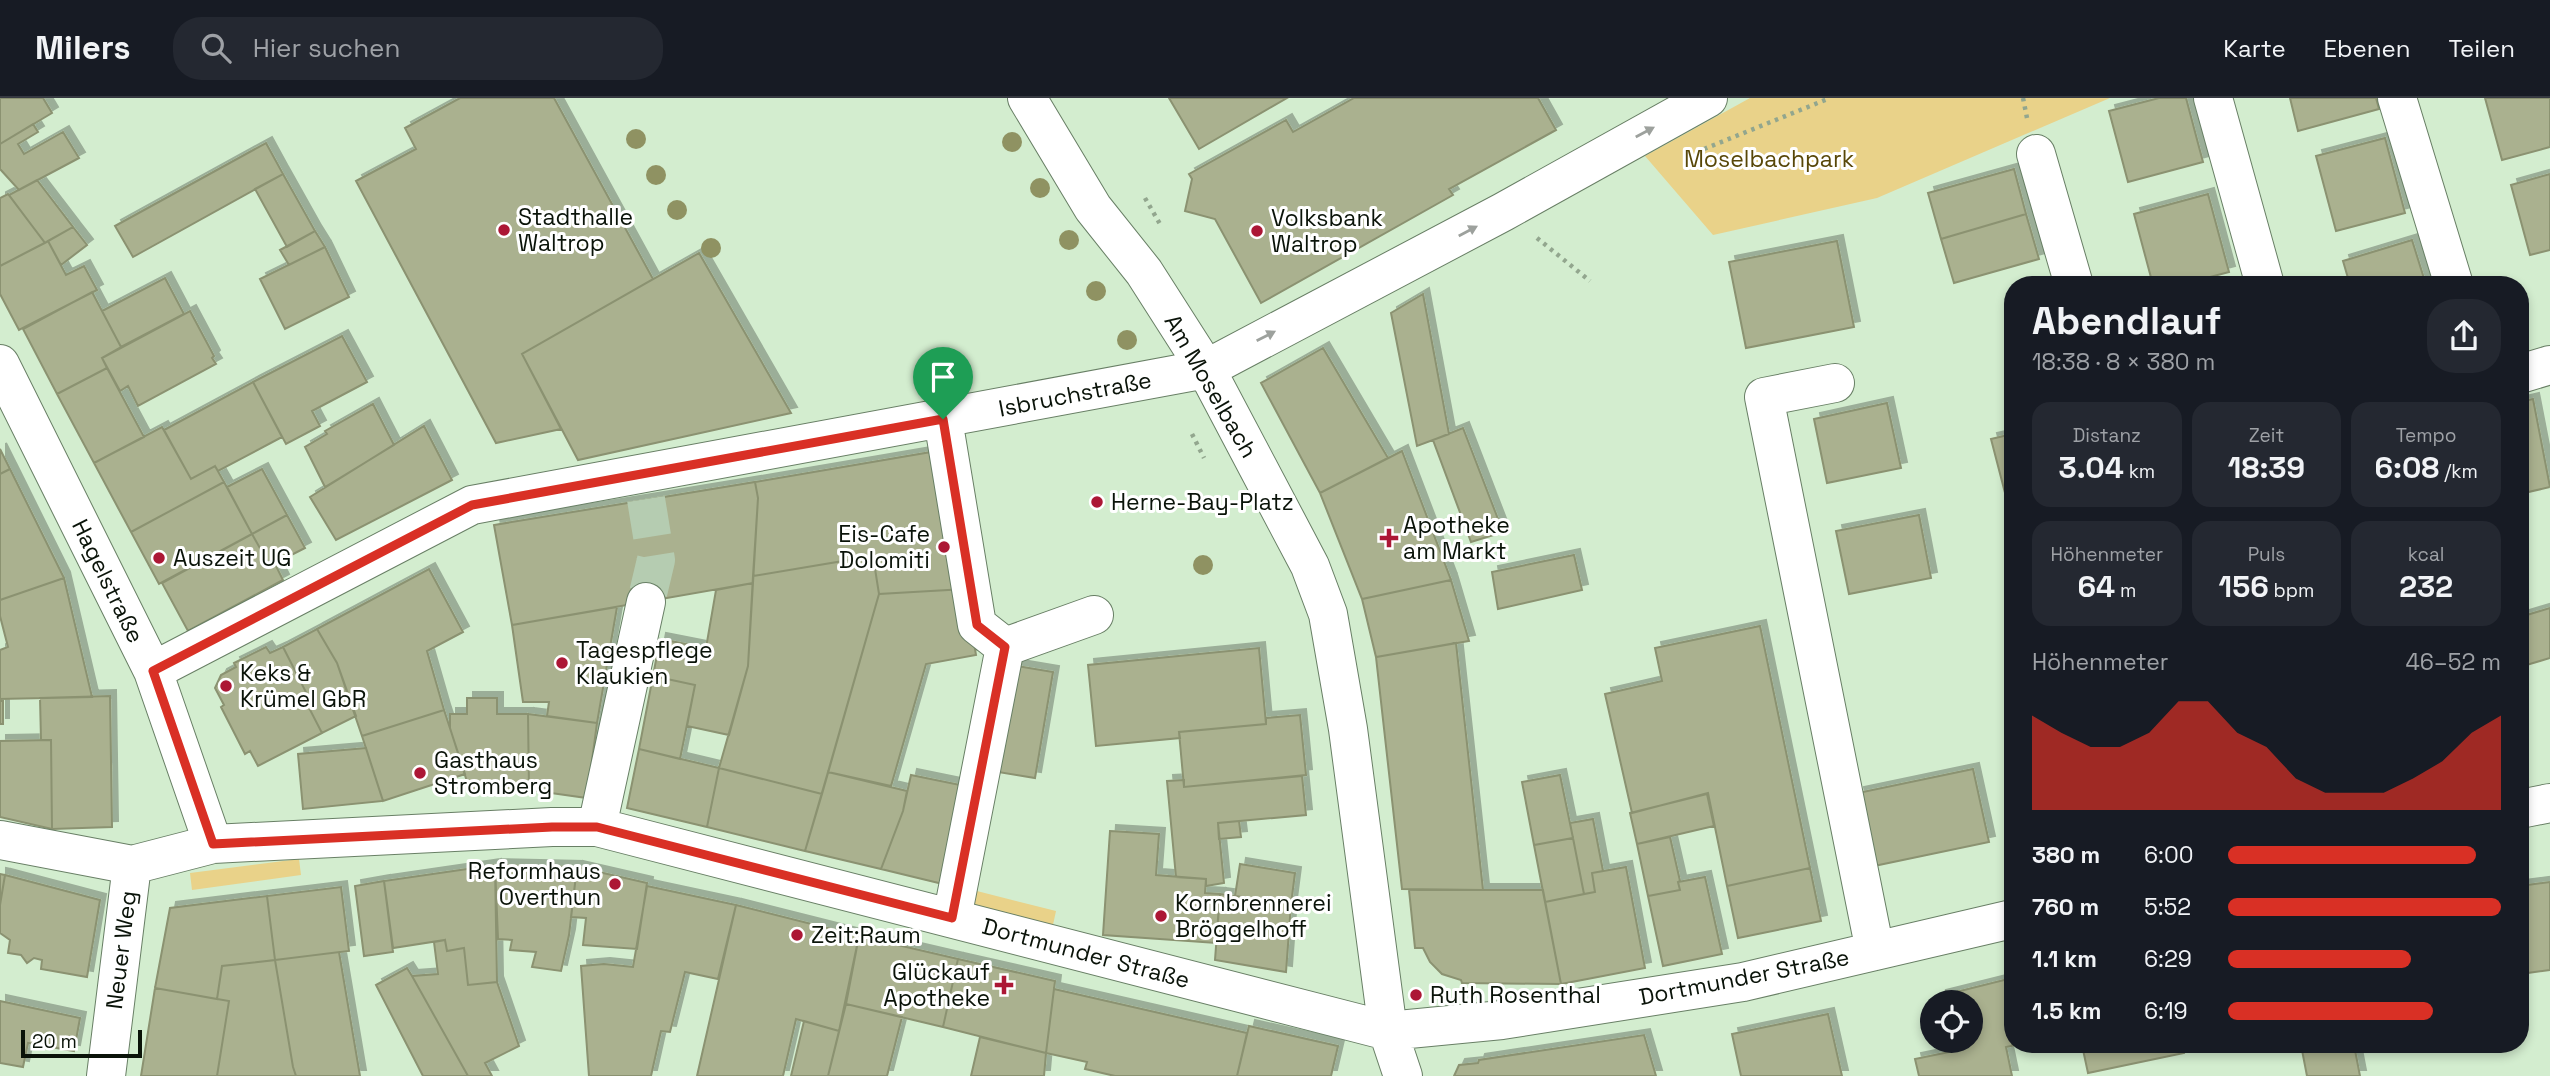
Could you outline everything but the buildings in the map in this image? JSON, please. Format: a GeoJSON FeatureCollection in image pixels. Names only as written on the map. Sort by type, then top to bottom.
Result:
{"type":"FeatureCollection","features":[{"type":"Feature","properties":{"kind":"street","name":"Am Moselbach"},"geometry":{"type":"LineString","coordinates":[[1027,98],[1093,208],[1144,272],[1206,369],[1310,566],[1328,614],[1349,729],[1388,1031],[1403,1076]]}},
{"type":"Feature","properties":{"kind":"street","name":"Isbruchstraße"},"geometry":{"type":"LineString","coordinates":[[153,671],[472,505],[644,487],[943,419],[1206,369],[1503,212],[1708,98]]}},
{"type":"Feature","properties":{"kind":"street"},"geometry":{"type":"LineString","coordinates":[[2213,98],[2262,276]]}},
{"type":"Feature","properties":{"kind":"street"},"geometry":{"type":"LineString","coordinates":[[2397,98],[2451,276]]}},
{"type":"Feature","properties":{"kind":"street"},"geometry":{"type":"LineString","coordinates":[[2036,154],[2071,276]]}},
{"type":"Feature","properties":{"kind":"street","name":"Hagelstraße"},"geometry":{"type":"LineString","coordinates":[[0,364],[153,671],[213,844]]}},
{"type":"Feature","properties":{"kind":"street"},"geometry":{"type":"LineString","coordinates":[[2529,371],[2550,365]]}},
{"type":"Feature","properties":{"kind":"street","name":"Dortmunder Straße"},"geometry":{"type":"LineString","coordinates":[[1835,383],[1764,397],[1875,951]]}},
{"type":"Feature","properties":{"kind":"street"},"geometry":{"type":"LineString","coordinates":[[943,419],[977,625],[1005,647]]}},
{"type":"Feature","properties":{"kind":"street"},"geometry":{"type":"LineString","coordinates":[[597,827],[646,602]]}},
{"type":"Feature","properties":{"kind":"street"},"geometry":{"type":"LineString","coordinates":[[1005,647],[1094,615]]}},
{"type":"Feature","properties":{"kind":"street"},"geometry":{"type":"LineString","coordinates":[[952,918],[1005,647]]}},
{"type":"Feature","properties":{"kind":"street"},"geometry":{"type":"LineString","coordinates":[[2529,807],[2550,803]]}},
{"type":"Feature","properties":{"kind":"street","name":"Dortmunder Straße"},"geometry":{"type":"LineString","coordinates":[[132,865],[213,844],[597,827],[1388,1031],[1502,1020],[1743,982],[2004,921]]}},
{"type":"Feature","properties":{"kind":"street"},"geometry":{"type":"LineString","coordinates":[[0,840],[132,865]]}},
{"type":"Feature","properties":{"kind":"street","name":"Neuer Weg"},"geometry":{"type":"LineString","coordinates":[[106,1076],[132,865]]}},
{"type":"Feature","properties":{"kind":"path"},"geometry":{"type":"LineString","coordinates":[[1692,154],[1830,98]]}},
{"type":"Feature","properties":{"kind":"path"},"geometry":{"type":"LineString","coordinates":[[1503,212],[1590,281]]}},
{"type":"Feature","properties":{"kind":"green space","name":"Moselbachpark"},"geometry":{"type":"Polygon","coordinates":[[[1750,98],[2110,98],[1877,198],[1713,235],[1645,156],[1750,98]]]}},
{"type":"Feature","properties":{"kind":"green space"},"geometry":{"type":"Polygon","coordinates":[[[299,859],[301,875],[192,890],[190,873],[299,859]]]}},
{"type":"Feature","properties":{"kind":"green space"},"geometry":{"type":"Polygon","coordinates":[[[973,890],[1056,911],[1051,934],[967,913],[973,890]]]}},
{"type":"Feature","properties":{"kind":"tunnel"},"geometry":{"type":"LineString","coordinates":[[646,499],[656,560],[646,602]]}},
{"type":"Feature","properties":{"kind":"place","name":"Stadthalle Waltrop"},"geometry":{"type":"Point","coordinates":[504,230]}},
{"type":"Feature","properties":{"kind":"place","name":"Volksbank Waltrop"},"geometry":{"type":"Point","coordinates":[1257,231]}},
{"type":"Feature","properties":{"kind":"place","name":"Herne-Bay-Platz"},"geometry":{"type":"Point","coordinates":[1097,502]}},
{"type":"Feature","properties":{"kind":"place","name":"Apotheke am Markt"},"geometry":{"type":"Point","coordinates":[1389,538]}},
{"type":"Feature","properties":{"kind":"place","name":"Eis-Cafe Dolomiti"},"geometry":{"type":"Point","coordinates":[944,547]}},
{"type":"Feature","properties":{"kind":"place","name":"Auszeit UG"},"geometry":{"type":"Point","coordinates":[159,558]}},
{"type":"Feature","properties":{"kind":"place","name":"Tagespflege Klaukien"},"geometry":{"type":"Point","coordinates":[562,663]}},
{"type":"Feature","properties":{"kind":"place","name":"Keks & Krümel GbR"},"geometry":{"type":"Point","coordinates":[226,686]}},
{"type":"Feature","properties":{"kind":"place","name":"Gasthaus Stromberg"},"geometry":{"type":"Point","coordinates":[420,773]}},
{"type":"Feature","properties":{"kind":"place","name":"Reformhaus Overthun"},"geometry":{"type":"Point","coordinates":[615,884]}},
{"type":"Feature","properties":{"kind":"place","name":"Kornbrennerei Bröggelhoff"},"geometry":{"type":"Point","coordinates":[1161,916]}},
{"type":"Feature","properties":{"kind":"place","name":"Zeit:Raum"},"geometry":{"type":"Point","coordinates":[797,935]}},
{"type":"Feature","properties":{"kind":"place","name":"Glückauf Apotheke"},"geometry":{"type":"Point","coordinates":[1004,985]}},
{"type":"Feature","properties":{"kind":"place","name":"Ruth Rosenthal"},"geometry":{"type":"Point","coordinates":[1416,995]}},
{"type":"Feature","properties":{"kind":"route"},"geometry":{"type":"LineString","coordinates":[[943,419],[977,625],[1005,647],[952,918],[597,827],[213,844],[153,671],[472,505],[943,419]]}}]}
